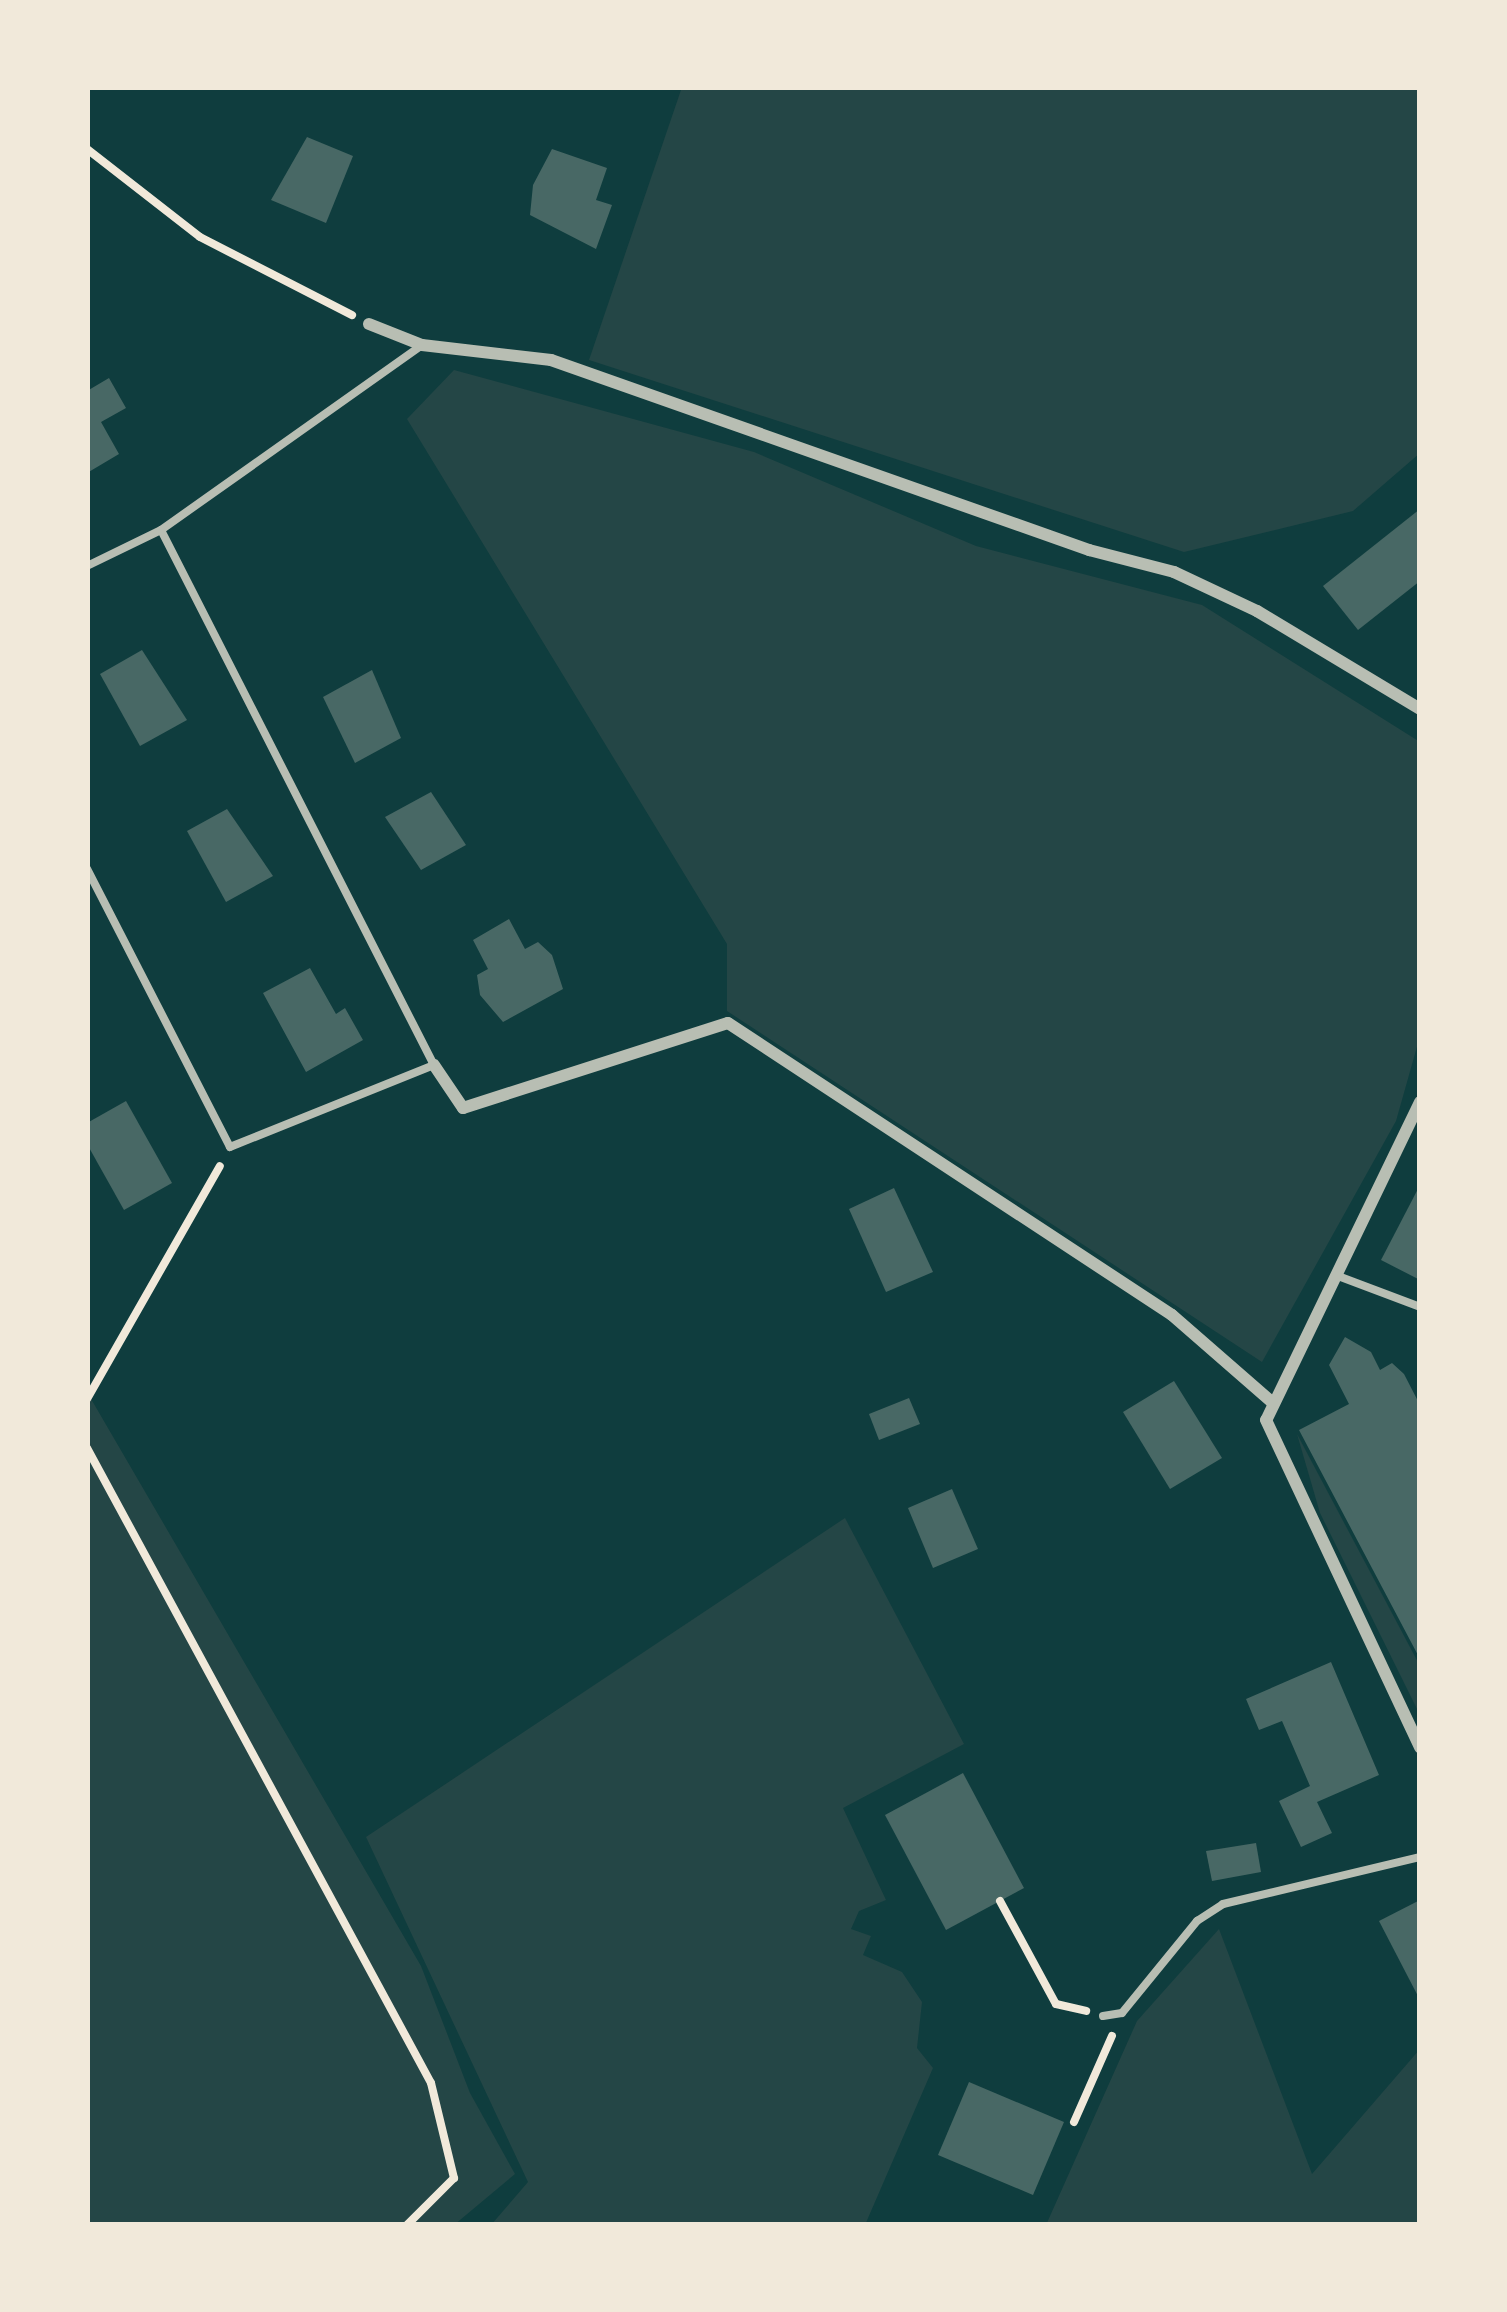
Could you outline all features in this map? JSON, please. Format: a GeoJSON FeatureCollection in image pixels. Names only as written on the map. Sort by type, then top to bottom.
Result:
{"type":"FeatureCollection","features":[{"type":"Feature","properties":{"kind":"street"},"geometry":{"type":"LineString","coordinates":[[369,324],[422,345],[550,360],[708,410],[1089,550],[1174,572],[1256,611],[1420,709]]}},
{"type":"Feature","properties":{"kind":"street"},"geometry":{"type":"LineString","coordinates":[[434,1065],[463,1108],[728,1023],[1172,1315],[1274,1403]]}},
{"type":"Feature","properties":{"kind":"street"},"geometry":{"type":"LineString","coordinates":[[1420,1102],[1266,1420],[1420,1748]]}},
{"type":"Feature","properties":{"kind":"lane"},"geometry":{"type":"LineString","coordinates":[[87,566],[161,530],[422,345]]}},
{"type":"Feature","properties":{"kind":"lane"},"geometry":{"type":"LineString","coordinates":[[87,869],[230,1147],[434,1065],[161,530]]}},
{"type":"Feature","properties":{"kind":"lane"},"geometry":{"type":"LineString","coordinates":[[1338,1276],[1420,1306]]}},
{"type":"Feature","properties":{"kind":"lane"},"geometry":{"type":"LineString","coordinates":[[1103,2016],[1122,2013],[1196,1921],[1223,1904],[1420,1858]]}},
{"type":"Feature","properties":{"kind":"path"},"geometry":{"type":"LineString","coordinates":[[87,149],[200,237],[369,324]]}},
{"type":"Feature","properties":{"kind":"path"},"geometry":{"type":"LineString","coordinates":[[87,1399],[230,1147]]}},
{"type":"Feature","properties":{"kind":"path"},"geometry":{"type":"LineString","coordinates":[[87,1374],[93,1386]]}},
{"type":"Feature","properties":{"kind":"path"},"geometry":{"type":"LineString","coordinates":[[87,1448],[431,2083],[454,2178],[406,2225]]}},
{"type":"Feature","properties":{"kind":"path"},"geometry":{"type":"LineString","coordinates":[[1000,1901],[1056,2004],[1103,2016]]}},
{"type":"Feature","properties":{"kind":"path"},"geometry":{"type":"LineString","coordinates":[[1074,2122],[1122,2013]]}},
{"type":"Feature","properties":{"kind":"shaded area"},"geometry":{"type":"Polygon","coordinates":[[[682,87],[1420,87],[1420,453],[1353,511],[1184,552],[589,360],[682,87]]]}},
{"type":"Feature","properties":{"kind":"shaded area"},"geometry":{"type":"Polygon","coordinates":[[[454,370],[754,452],[976,546],[1202,605],[1420,742],[1420,1036],[1396,1121],[1262,1362],[727,1011],[727,944],[407,419],[454,370]]]}},
{"type":"Feature","properties":{"kind":"shaded area"},"geometry":{"type":"Polygon","coordinates":[[[87,1392],[421,1966],[470,2093],[515,2174],[454,2225],[87,2225],[87,1392]]]}},
{"type":"Feature","properties":{"kind":"shaded area"},"geometry":{"type":"Polygon","coordinates":[[[1297,1434],[1420,1666],[1420,1715],[1320,1513],[1297,1434]]]}},
{"type":"Feature","properties":{"kind":"shaded area"},"geometry":{"type":"Polygon","coordinates":[[[845,1518],[964,1744],[843,1808],[886,1900],[859,1911],[851,1929],[871,1936],[863,1955],[902,1972],[922,2002],[917,2048],[933,2068],[865,2225],[491,2225],[528,2182],[366,1837],[845,1518]]]}},
{"type":"Feature","properties":{"kind":"shaded area"},"geometry":{"type":"Polygon","coordinates":[[[1219,1929],[1312,2174],[1420,2049],[1420,2225],[1046,2225],[1137,2021],[1219,1929]]]}},
{"type":"Feature","properties":{"kind":"building"},"geometry":{"type":"Polygon","coordinates":[[[307,137],[353,156],[326,223],[271,200],[307,137]]]}},
{"type":"Feature","properties":{"kind":"building"},"geometry":{"type":"Polygon","coordinates":[[[552,149],[607,168],[596,200],[612,205],[596,249],[530,215],[533,185],[552,149]]]}},
{"type":"Feature","properties":{"kind":"building"},"geometry":{"type":"Polygon","coordinates":[[[109,378],[126,408],[101,422],[119,454],[87,473],[87,391],[109,378]]]}},
{"type":"Feature","properties":{"kind":"building"},"geometry":{"type":"Polygon","coordinates":[[[1420,509],[1420,581],[1358,630],[1323,586],[1420,509]]]}},
{"type":"Feature","properties":{"kind":"building"},"geometry":{"type":"Polygon","coordinates":[[[142,650],[187,720],[140,746],[100,674],[142,650]]]}},
{"type":"Feature","properties":{"kind":"building"},"geometry":{"type":"Polygon","coordinates":[[[372,670],[401,738],[355,763],[323,697],[372,670]]]}},
{"type":"Feature","properties":{"kind":"building"},"geometry":{"type":"Polygon","coordinates":[[[431,792],[466,845],[421,870],[385,817],[431,792]]]}},
{"type":"Feature","properties":{"kind":"building"},"geometry":{"type":"Polygon","coordinates":[[[227,809],[273,876],[226,902],[187,831],[227,809]]]}},
{"type":"Feature","properties":{"kind":"building"},"geometry":{"type":"Polygon","coordinates":[[[509,919],[525,949],[538,942],[552,955],[563,989],[503,1022],[480,995],[477,975],[488,969],[473,940],[509,919]]]}},
{"type":"Feature","properties":{"kind":"building"},"geometry":{"type":"Polygon","coordinates":[[[310,968],[336,1014],[345,1008],[363,1040],[306,1072],[263,993],[310,968]]]}},
{"type":"Feature","properties":{"kind":"building"},"geometry":{"type":"Polygon","coordinates":[[[126,1101],[172,1183],[124,1210],[87,1144],[87,1123],[126,1101]]]}},
{"type":"Feature","properties":{"kind":"building"},"geometry":{"type":"Polygon","coordinates":[[[1420,1185],[1420,1280],[1381,1260],[1420,1185]]]}},
{"type":"Feature","properties":{"kind":"building"},"geometry":{"type":"Polygon","coordinates":[[[894,1188],[933,1272],[886,1292],[849,1209],[894,1188]]]}},
{"type":"Feature","properties":{"kind":"building"},"geometry":{"type":"Polygon","coordinates":[[[1345,1337],[1371,1352],[1380,1370],[1392,1363],[1404,1374],[1420,1405],[1420,1659],[1299,1430],[1349,1404],[1329,1365],[1345,1337]]]}},
{"type":"Feature","properties":{"kind":"building"},"geometry":{"type":"Polygon","coordinates":[[[1174,1381],[1222,1458],[1170,1489],[1123,1412],[1174,1381]]]}},
{"type":"Feature","properties":{"kind":"building"},"geometry":{"type":"Polygon","coordinates":[[[909,1398],[920,1424],[879,1440],[869,1414],[909,1398]]]}},
{"type":"Feature","properties":{"kind":"building"},"geometry":{"type":"Polygon","coordinates":[[[952,1489],[978,1549],[933,1568],[908,1508],[952,1489]]]}},
{"type":"Feature","properties":{"kind":"building"},"geometry":{"type":"Polygon","coordinates":[[[1331,1662],[1379,1775],[1317,1802],[1332,1833],[1301,1847],[1279,1801],[1310,1786],[1282,1721],[1259,1730],[1246,1699],[1331,1662]]]}},
{"type":"Feature","properties":{"kind":"building"},"geometry":{"type":"Polygon","coordinates":[[[963,1773],[1024,1888],[946,1930],[885,1815],[963,1773]]]}},
{"type":"Feature","properties":{"kind":"building"},"geometry":{"type":"Polygon","coordinates":[[[1256,1843],[1261,1872],[1212,1881],[1206,1851],[1256,1843]]]}},
{"type":"Feature","properties":{"kind":"building"},"geometry":{"type":"Polygon","coordinates":[[[1420,1900],[1420,2000],[1379,1921],[1420,1900]]]}},
{"type":"Feature","properties":{"kind":"building"},"geometry":{"type":"Polygon","coordinates":[[[969,2082],[1064,2122],[1033,2195],[938,2155],[969,2082]]]}}]}
